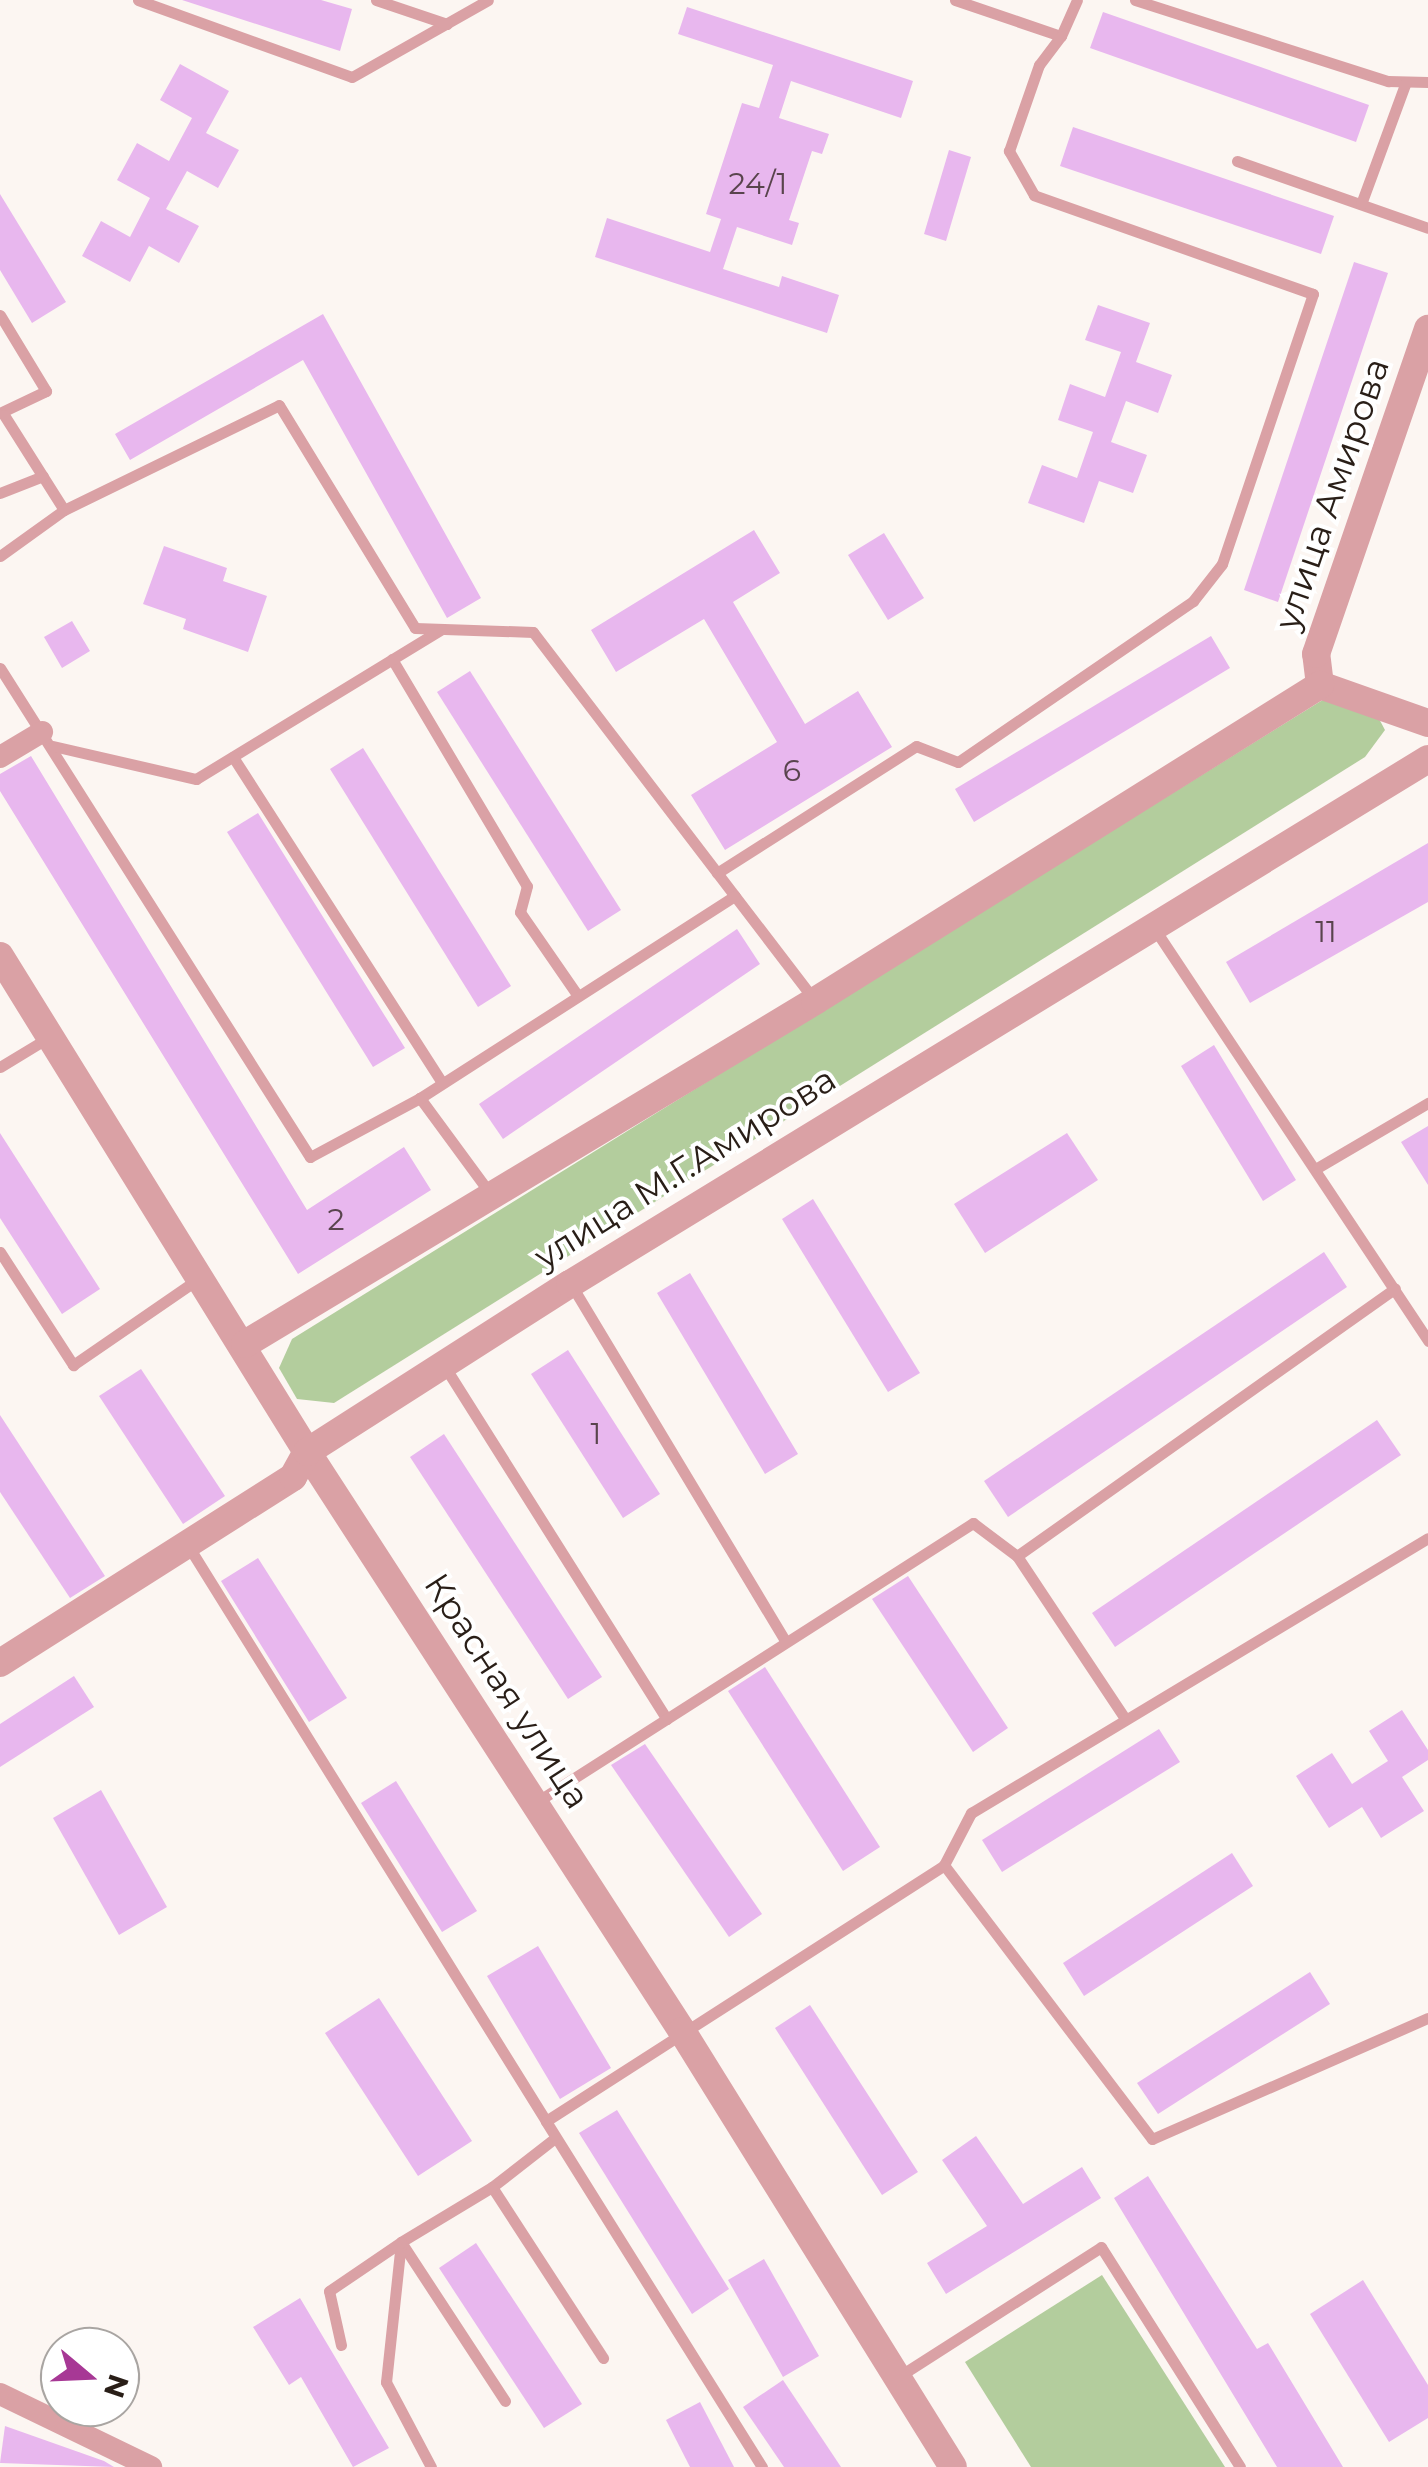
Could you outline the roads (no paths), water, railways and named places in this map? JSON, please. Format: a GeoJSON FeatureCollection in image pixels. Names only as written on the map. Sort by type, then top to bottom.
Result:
{"type":"FeatureCollection","features":[{"type":"Feature","properties":{"kind":"street","name":"улица Амирова"},"geometry":{"type":"LineString","coordinates":[[1320,685],[1316,654],[1428,329]]}},
{"type":"Feature","properties":{"kind":"street"},"geometry":{"type":"LineString","coordinates":[[1320,685],[1428,723]]}},
{"type":"Feature","properties":{"kind":"street","name":"улица М.Г.Амирова"},"geometry":{"type":"LineString","coordinates":[[245,1344],[815,1001],[1320,685]]}},
{"type":"Feature","properties":{"kind":"street"},"geometry":{"type":"LineString","coordinates":[[0,756],[48,739]]}},
{"type":"Feature","properties":{"kind":"street","name":"улица М.Г.Амирова"},"geometry":{"type":"LineString","coordinates":[[0,1663],[293,1477],[307,1452],[570,1284],[1150,923],[1428,758]]}},
{"type":"Feature","properties":{"kind":"street","name":"Красная улица"},"geometry":{"type":"LineString","coordinates":[[0,956],[245,1344],[307,1452],[682,2031],[953,2467]]}},
{"type":"Feature","properties":{"kind":"street"},"geometry":{"type":"LineString","coordinates":[[0,2394],[150,2467]]}},
{"type":"Feature","properties":{"kind":"lane"},"geometry":{"type":"LineString","coordinates":[[138,0],[352,78],[488,0]]}},
{"type":"Feature","properties":{"kind":"lane"},"geometry":{"type":"LineString","coordinates":[[376,0],[447,24]]}},
{"type":"Feature","properties":{"kind":"lane"},"geometry":{"type":"LineString","coordinates":[[955,0],[1060,36]]}},
{"type":"Feature","properties":{"kind":"lane"},"geometry":{"type":"LineString","coordinates":[[718,874],[916,746],[958,762],[1194,601],[1222,564],[1313,294],[1034,195],[1009,151],[1039,65],[1060,36],[1077,0]]}},
{"type":"Feature","properties":{"kind":"lane"},"geometry":{"type":"LineString","coordinates":[[1135,0],[1406,82],[1428,82]]}},
{"type":"Feature","properties":{"kind":"lane"},"geometry":{"type":"LineString","coordinates":[[1361,204],[1406,82]]}},
{"type":"Feature","properties":{"kind":"lane"},"geometry":{"type":"LineString","coordinates":[[1237,160],[1428,228]]}},
{"type":"Feature","properties":{"kind":"lane"},"geometry":{"type":"LineString","coordinates":[[0,315],[46,391],[2,412],[64,510]]}},
{"type":"Feature","properties":{"kind":"lane"},"geometry":{"type":"LineString","coordinates":[[0,556],[64,510],[279,405],[415,628],[532,632],[815,1001]]}},
{"type":"Feature","properties":{"kind":"lane"},"geometry":{"type":"LineString","coordinates":[[0,492],[43,476]]}},
{"type":"Feature","properties":{"kind":"lane"},"geometry":{"type":"LineString","coordinates":[[48,739],[196,779],[442,629]]}},
{"type":"Feature","properties":{"kind":"lane"},"geometry":{"type":"LineString","coordinates":[[392,660],[527,886],[520,912],[578,996]]}},
{"type":"Feature","properties":{"kind":"lane"},"geometry":{"type":"LineString","coordinates":[[0,668],[310,1157],[420,1098],[735,896]]}},
{"type":"Feature","properties":{"kind":"lane"},"geometry":{"type":"LineString","coordinates":[[233,756],[442,1083]]}},
{"type":"Feature","properties":{"kind":"lane"},"geometry":{"type":"LineString","coordinates":[[1150,923],[1317,1168],[1428,1341]]}},
{"type":"Feature","properties":{"kind":"lane"},"geometry":{"type":"LineString","coordinates":[[0,1066],[50,1036]]}},
{"type":"Feature","properties":{"kind":"lane"},"geometry":{"type":"LineString","coordinates":[[420,1098],[492,1196]]}},
{"type":"Feature","properties":{"kind":"lane"},"geometry":{"type":"LineString","coordinates":[[1317,1168],[1428,1103]]}},
{"type":"Feature","properties":{"kind":"lane"},"geometry":{"type":"LineString","coordinates":[[0,1252],[73,1365],[202,1276]]}},
{"type":"Feature","properties":{"kind":"lane"},"geometry":{"type":"LineString","coordinates":[[570,1284],[786,1642]]}},
{"type":"Feature","properties":{"kind":"lane"},"geometry":{"type":"LineString","coordinates":[[1017,1556],[1395,1288]]}},
{"type":"Feature","properties":{"kind":"lane"},"geometry":{"type":"LineString","coordinates":[[444,1365],[667,1719]]}},
{"type":"Feature","properties":{"kind":"lane"},"geometry":{"type":"LineString","coordinates":[[535,1803],[973,1523],[1017,1556],[1124,1717]]}},
{"type":"Feature","properties":{"kind":"lane"},"geometry":{"type":"LineString","coordinates":[[546,2122],[944,1865],[971,1814],[1124,1717],[1428,1538]]}},
{"type":"Feature","properties":{"kind":"lane"},"geometry":{"type":"LineString","coordinates":[[187,1544],[762,2467]]}},
{"type":"Feature","properties":{"kind":"lane"},"geometry":{"type":"LineString","coordinates":[[944,1865],[1152,2139],[1428,2018]]}},
{"type":"Feature","properties":{"kind":"lane"},"geometry":{"type":"LineString","coordinates":[[340,2345],[329,2291],[492,2187],[555,2138]]}},
{"type":"Feature","properties":{"kind":"lane"},"geometry":{"type":"LineString","coordinates":[[492,2187],[602,2358]]}},
{"type":"Feature","properties":{"kind":"lane"},"geometry":{"type":"LineString","coordinates":[[401,2242],[505,2401]]}},
{"type":"Feature","properties":{"kind":"lane"},"geometry":{"type":"LineString","coordinates":[[401,2242],[386,2382],[431,2467]]}},
{"type":"Feature","properties":{"kind":"lane"},"geometry":{"type":"LineString","coordinates":[[898,2376],[1101,2247],[1240,2467]]}}]}
